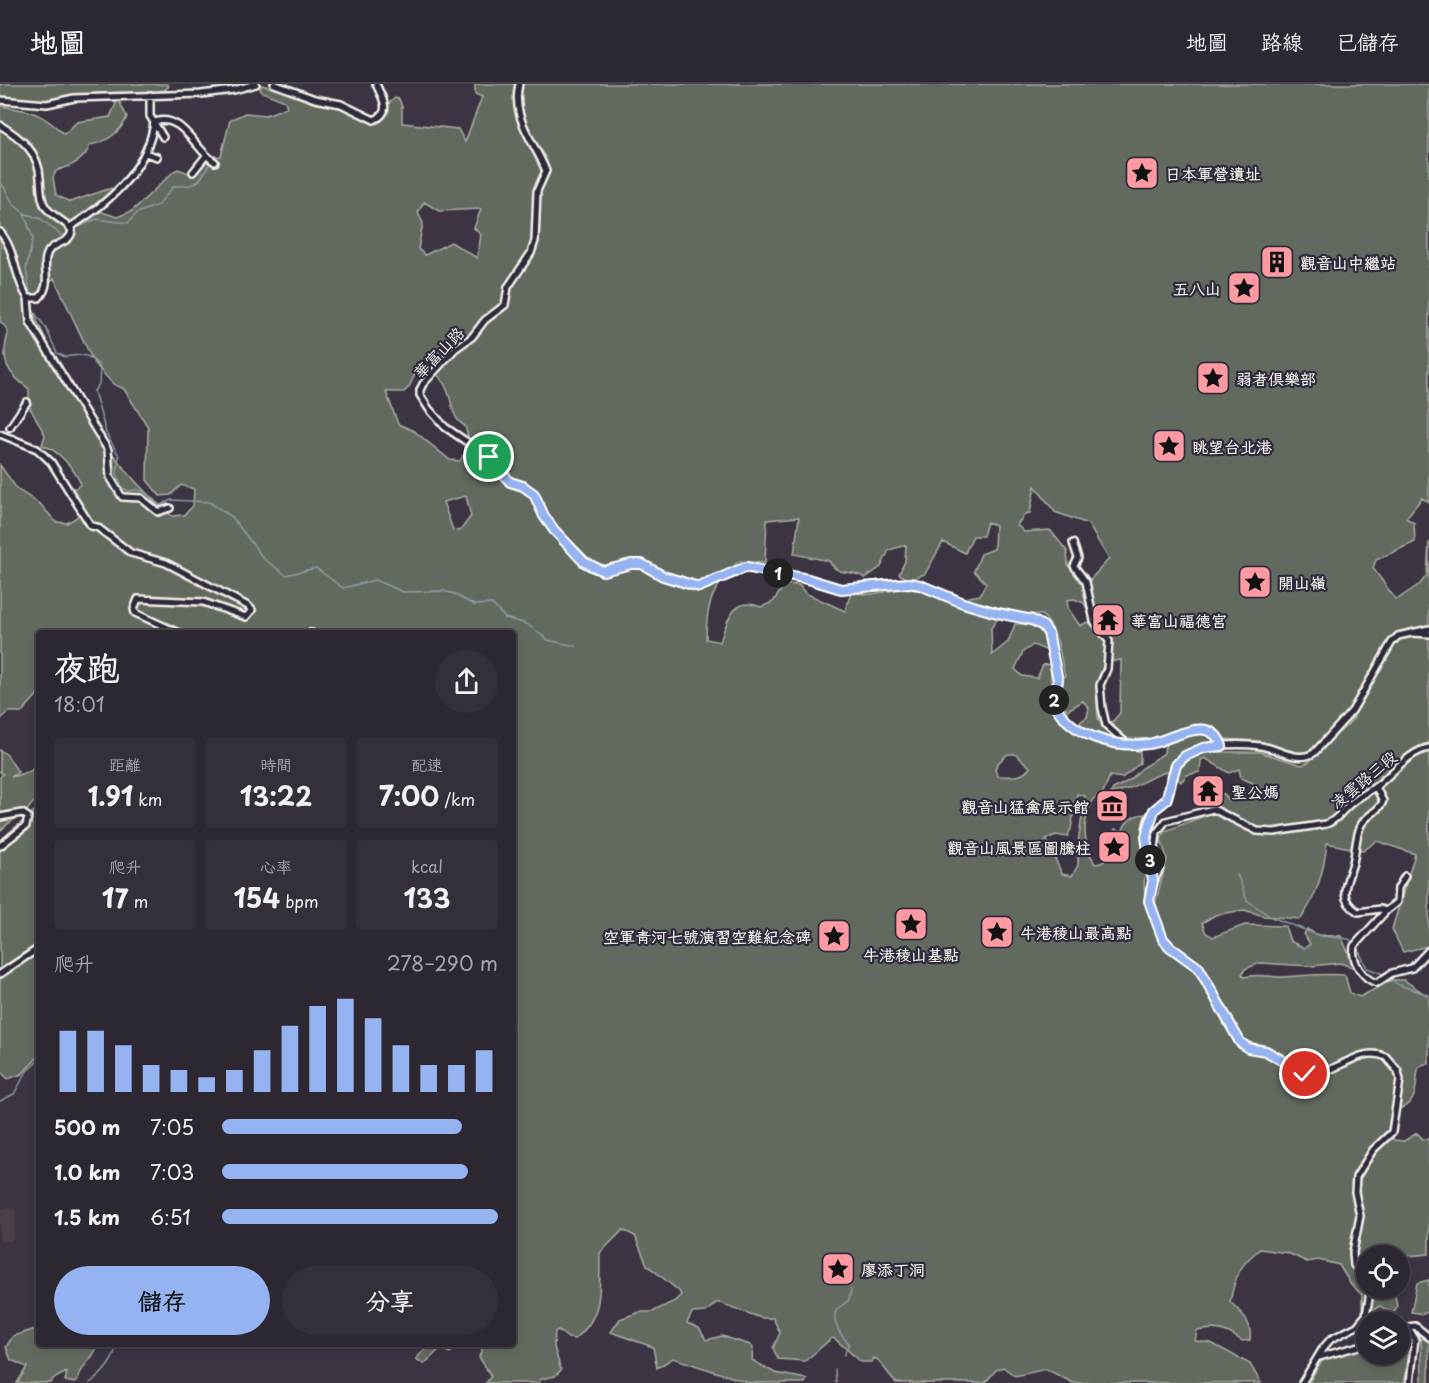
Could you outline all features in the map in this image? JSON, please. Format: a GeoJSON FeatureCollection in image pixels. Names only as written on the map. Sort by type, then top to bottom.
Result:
{"type":"FeatureCollection","features":[{"type":"Feature","properties":{"kind":"street"},"geometry":{"type":"LineString","coordinates":[[0,100],[47,104],[74,98],[201,94],[234,90],[256,84]]}},
{"type":"Feature","properties":{"kind":"street"},"geometry":{"type":"LineString","coordinates":[[274,84],[315,99],[341,104],[374,120],[379,118],[386,109],[386,104],[376,84]]}},
{"type":"Feature","properties":{"kind":"street","name":"華富山路"},"geometry":{"type":"LineString","coordinates":[[519,84],[516,98],[517,109],[546,171],[537,191],[536,241],[531,253],[508,286],[505,305],[485,320],[472,337],[455,349],[423,384],[420,395],[445,427],[489,457],[510,482],[529,489],[554,530],[591,567],[603,571],[631,564],[642,564],[663,576],[699,587],[746,567],[808,579],[841,589],[909,583],[920,585],[988,611],[1032,620],[1043,626],[1048,633],[1058,680],[1054,700],[1056,708],[1081,732],[1091,737],[1128,744],[1148,744],[1171,735],[1194,730],[1213,732],[1219,738],[1222,746]]}},
{"type":"Feature","properties":{"kind":"street"},"geometry":{"type":"LineString","coordinates":[[150,95],[150,116],[163,138]]}},
{"type":"Feature","properties":{"kind":"street"},"geometry":{"type":"LineString","coordinates":[[154,122],[159,120],[187,131],[205,156],[215,162]]}},
{"type":"Feature","properties":{"kind":"street"},"geometry":{"type":"LineString","coordinates":[[28,298],[39,298],[45,292],[48,276],[46,255],[49,250],[68,239],[71,229],[120,189],[145,153],[152,138],[154,122]]}},
{"type":"Feature","properties":{"kind":"street"},"geometry":{"type":"LineString","coordinates":[[0,125],[17,135],[34,154],[39,164],[42,201],[46,208],[71,229]]}},
{"type":"Feature","properties":{"kind":"street"},"geometry":{"type":"LineString","coordinates":[[145,153],[157,157]]}},
{"type":"Feature","properties":{"kind":"street"},"geometry":{"type":"LineString","coordinates":[[193,172],[205,156]]}},
{"type":"Feature","properties":{"kind":"street"},"geometry":{"type":"LineString","coordinates":[[0,232],[15,264],[20,286],[28,298],[30,322],[108,450],[110,477],[122,497],[141,498],[158,512],[170,508]]}},
{"type":"Feature","properties":{"kind":"street"},"geometry":{"type":"LineString","coordinates":[[9,427],[27,402]]}},
{"type":"Feature","properties":{"kind":"street"},"geometry":{"type":"LineString","coordinates":[[0,434],[37,449],[51,462],[91,526],[97,527],[131,553],[166,563],[252,610],[246,618],[203,602],[138,599],[134,609],[135,613],[173,630]]}},
{"type":"Feature","properties":{"kind":"street"},"geometry":{"type":"LineString","coordinates":[[1073,543],[1078,558],[1074,566],[1086,582],[1094,621],[1109,641],[1107,669],[1100,685],[1104,720],[1110,729],[1128,744]]}},
{"type":"Feature","properties":{"kind":"street"},"geometry":{"type":"LineString","coordinates":[[1356,1267],[1354,1265],[1354,1240],[1360,1216],[1354,1183],[1359,1169],[1368,1156],[1392,1132],[1400,1080],[1398,1071],[1386,1057],[1370,1054],[1325,1071],[1305,1074],[1266,1051],[1248,1048],[1240,1042],[1199,968],[1170,947],[1163,939],[1149,901],[1153,881],[1146,845],[1154,810],[1166,800],[1176,765],[1194,751],[1222,746],[1260,746],[1299,757],[1314,753],[1352,711],[1392,642],[1398,636],[1408,633],[1429,631]]}},
{"type":"Feature","properties":{"kind":"street","name":"凌雲路三段"},"geometry":{"type":"LineString","coordinates":[[1153,881],[1160,868],[1155,839],[1160,827],[1166,821],[1213,809],[1257,831],[1274,832],[1334,822],[1347,806],[1376,787],[1412,756],[1422,749],[1429,748]]}},
{"type":"Feature","properties":{"kind":"street"},"geometry":{"type":"LineString","coordinates":[[1376,787],[1383,801],[1382,806],[1361,825],[1354,861],[1345,881],[1345,891],[1347,901],[1358,912],[1380,909],[1386,911]]}},
{"type":"Feature","properties":{"kind":"street"},"geometry":{"type":"LineString","coordinates":[[0,817],[22,813],[28,817],[26,826],[0,846]]}},
{"type":"Feature","properties":{"kind":"street"},"geometry":{"type":"LineString","coordinates":[[1404,876],[1398,888],[1397,902],[1356,944],[1353,952],[1358,968],[1370,981],[1377,983],[1385,977],[1412,968],[1429,950]]}},
{"type":"Feature","properties":{"kind":"street"},"geometry":{"type":"LineString","coordinates":[[0,974],[36,950]]}},
{"type":"Feature","properties":{"kind":"street"},"geometry":{"type":"LineString","coordinates":[[1302,1383],[1331,1339],[1348,1332],[1361,1321],[1370,1299]]}},
{"type":"Feature","properties":{"kind":"street"},"geometry":{"type":"LineString","coordinates":[[1410,1327],[1414,1326],[1429,1337]]}},
{"type":"Feature","properties":{"kind":"street"},"geometry":{"type":"LineString","coordinates":[[1410,1331],[1415,1340],[1410,1383]]}},
{"type":"Feature","properties":{"kind":"street"},"geometry":{"type":"LineString","coordinates":[[1319,1357],[1356,1347]]}},
{"type":"Feature","properties":{"kind":"shaded area"},"geometry":{"type":"Polygon","coordinates":[[[13,1208],[16,1212],[14,1236],[11,1241],[0,1242],[0,1209],[13,1208]]]}},
{"type":"Feature","properties":{"kind":"green space"},"geometry":{"type":"Polygon","coordinates":[[[0,84],[167,84],[169,86],[165,90],[148,94],[126,93],[51,103],[0,99],[0,84]]]}},
{"type":"Feature","properties":{"kind":"green space"},"geometry":{"type":"Polygon","coordinates":[[[475,84],[1429,84],[1429,502],[1422,498],[1406,518],[1414,523],[1415,542],[1376,560],[1373,568],[1396,600],[1420,584],[1427,575],[1429,542],[1429,743],[1410,752],[1379,781],[1344,804],[1347,811],[1393,777],[1418,752],[1429,752],[1429,946],[1403,952],[1392,929],[1415,854],[1377,841],[1363,851],[1327,843],[1319,883],[1301,919],[1264,916],[1244,910],[1215,915],[1202,923],[1206,933],[1213,937],[1245,925],[1285,926],[1290,941],[1304,948],[1310,944],[1304,934],[1307,929],[1317,935],[1341,936],[1355,968],[1340,963],[1312,966],[1260,963],[1245,969],[1242,974],[1244,977],[1254,975],[1282,977],[1345,975],[1350,993],[1360,997],[1392,980],[1404,980],[1429,997],[1429,1064],[1424,1064],[1418,1069],[1414,1096],[1407,1105],[1393,1112],[1389,1132],[1394,1140],[1404,1141],[1417,1133],[1423,1139],[1429,1139],[1429,1254],[1410,1256],[1410,1245],[1356,1245],[1356,1289],[1339,1265],[1318,1260],[1307,1262],[1288,1253],[1260,1249],[1239,1272],[1230,1302],[1243,1314],[1248,1323],[1250,1340],[1242,1341],[1221,1330],[1210,1329],[1197,1331],[1195,1341],[1211,1343],[1250,1364],[1261,1383],[1073,1383],[1046,1369],[1015,1376],[1003,1367],[996,1370],[985,1383],[896,1383],[878,1360],[874,1358],[872,1362],[861,1362],[832,1338],[805,1361],[778,1359],[773,1348],[780,1333],[773,1318],[761,1318],[720,1303],[716,1303],[706,1312],[692,1313],[687,1323],[699,1328],[706,1340],[722,1336],[750,1345],[753,1348],[752,1360],[775,1373],[807,1379],[805,1383],[750,1383],[673,1358],[657,1368],[653,1347],[611,1332],[620,1319],[640,1312],[652,1312],[675,1301],[681,1295],[647,1265],[635,1236],[623,1230],[600,1253],[598,1300],[596,1310],[585,1330],[575,1339],[568,1338],[558,1330],[555,1332],[554,1347],[561,1370],[555,1376],[541,1379],[539,1383],[486,1383],[491,1376],[479,1357],[483,1347],[516,1347],[516,630],[36,630],[36,696],[22,712],[8,712],[0,720],[0,465],[17,489],[41,505],[56,522],[67,523],[77,517],[79,511],[70,498],[71,491],[81,484],[65,461],[54,451],[42,445],[45,435],[29,406],[29,389],[11,372],[5,359],[8,334],[0,321],[0,106],[35,113],[64,134],[77,122],[110,117],[118,99],[127,117],[121,128],[102,142],[90,145],[81,159],[56,171],[53,178],[56,195],[70,202],[111,188],[114,191],[101,204],[99,211],[117,217],[132,211],[174,171],[178,169],[189,173],[203,157],[221,156],[230,120],[245,113],[266,115],[287,107],[285,101],[262,92],[260,89],[262,85],[326,105],[346,105],[367,120],[375,121],[382,118],[388,104],[395,98],[399,99],[402,107],[402,123],[458,129],[465,142],[482,97],[475,94],[475,84]],[[424,202],[418,213],[423,223],[418,249],[425,255],[451,242],[477,258],[481,235],[474,228],[481,209],[439,211],[424,202]],[[54,278],[29,303],[72,390],[106,445],[126,470],[172,516],[184,515],[193,506],[194,489],[181,485],[171,495],[160,496],[147,480],[148,427],[124,389],[113,384],[94,363],[54,278]],[[427,365],[419,366],[409,387],[404,392],[386,392],[398,424],[414,431],[450,460],[460,461],[470,444],[465,426],[455,416],[448,392],[439,377],[427,365]],[[1035,486],[1030,513],[1025,514],[1017,525],[1024,532],[1050,530],[1067,551],[1068,566],[1087,583],[1109,559],[1088,524],[1055,512],[1035,486]],[[466,496],[443,502],[453,530],[460,531],[471,516],[466,496]],[[799,517],[767,520],[765,563],[739,561],[723,579],[710,605],[706,639],[720,642],[725,626],[738,607],[751,604],[761,607],[773,602],[785,584],[799,585],[805,593],[845,611],[851,593],[872,594],[900,589],[926,590],[999,617],[991,628],[992,655],[1008,642],[1015,624],[1031,624],[1040,628],[1045,636],[1048,651],[1033,645],[1023,652],[1015,669],[1022,676],[1037,678],[1043,665],[1052,664],[1050,688],[1052,702],[1060,714],[1078,731],[1083,728],[1080,722],[1087,717],[1089,708],[1083,701],[1068,710],[1060,701],[1061,680],[1065,676],[1058,643],[1048,621],[1042,615],[1026,614],[970,601],[969,597],[980,595],[986,583],[974,571],[981,554],[994,549],[995,525],[987,522],[983,536],[973,536],[965,553],[943,542],[925,574],[909,580],[899,574],[905,561],[906,545],[889,550],[881,567],[865,578],[841,571],[829,561],[794,554],[799,517]],[[1074,599],[1067,600],[1068,608],[1080,626],[1087,622],[1094,624],[1084,603],[1074,599]],[[1121,660],[1104,663],[1096,687],[1098,719],[1105,724],[1113,721],[1120,713],[1121,660]],[[1347,712],[1313,748],[1303,754],[1295,754],[1259,741],[1223,739],[1219,752],[1260,752],[1302,765],[1310,761],[1354,718],[1347,712]],[[1178,729],[1149,741],[1107,738],[1105,744],[1140,752],[1140,763],[1122,778],[1110,776],[1102,795],[1093,799],[1085,824],[1085,832],[1088,848],[1095,864],[1113,855],[1124,862],[1127,855],[1122,837],[1123,858],[1113,854],[1109,847],[1115,829],[1122,833],[1130,819],[1145,814],[1144,888],[1150,905],[1155,904],[1167,859],[1161,839],[1165,831],[1207,815],[1216,793],[1224,794],[1230,801],[1242,792],[1248,795],[1253,783],[1241,778],[1239,769],[1229,773],[1205,758],[1201,760],[1200,772],[1187,775],[1181,782],[1170,771],[1127,789],[1111,793],[1113,789],[1130,780],[1164,753],[1166,745],[1183,732],[1178,729]],[[1008,754],[997,764],[995,770],[998,776],[1020,775],[1030,767],[1015,754],[1008,754]],[[1077,794],[1071,829],[1067,837],[1056,835],[1046,839],[1062,874],[1072,876],[1078,865],[1078,843],[1085,796],[1077,794]]]}},
{"type":"Feature","properties":{"kind":"green space"},"geometry":{"type":"Polygon","coordinates":[[[0,750],[7,755],[18,772],[11,777],[31,771],[36,763],[36,801],[0,831],[0,777],[3,774],[0,772],[0,750]]]}},
{"type":"Feature","properties":{"kind":"green space"},"geometry":{"type":"Polygon","coordinates":[[[36,810],[36,1059],[22,1074],[8,1079],[0,1071],[0,841],[36,810]]]}},
{"type":"Feature","properties":{"kind":"green space"},"geometry":{"type":"Polygon","coordinates":[[[1429,1280],[1429,1311],[1423,1314],[1411,1312],[1417,1283],[1429,1280]]]}},
{"type":"Feature","properties":{"kind":"green space"},"geometry":{"type":"Polygon","coordinates":[[[1362,1299],[1396,1299],[1397,1306],[1394,1311],[1388,1311],[1380,1306],[1372,1311],[1362,1310],[1362,1299]]]}},
{"type":"Feature","properties":{"kind":"green space"},"geometry":{"type":"Polygon","coordinates":[[[36,1329],[36,1347],[97,1347],[74,1383],[65,1381],[67,1372],[53,1379],[51,1383],[17,1383],[27,1367],[11,1360],[6,1347],[13,1336],[36,1329]]]}},
{"type":"Feature","properties":{"kind":"green space"},"geometry":{"type":"Polygon","coordinates":[[[1421,1338],[1429,1340],[1429,1383],[1422,1383],[1421,1338]]]}},
{"type":"Feature","properties":{"kind":"green space"},"geometry":{"type":"Polygon","coordinates":[[[425,1347],[457,1347],[450,1353],[440,1349],[424,1364],[416,1359],[425,1347]]]}},
{"type":"Feature","properties":{"kind":"green space"},"geometry":{"type":"Polygon","coordinates":[[[1356,1350],[1356,1365],[1407,1365],[1404,1383],[1309,1383],[1325,1358],[1356,1350]]]}},
{"type":"Feature","properties":{"kind":"waterway"},"geometry":{"type":"LineString","coordinates":[[75,229],[96,219],[128,223],[137,213],[158,205],[174,186],[196,183],[209,165]]}},
{"type":"Feature","properties":{"kind":"waterway"},"geometry":{"type":"LineString","coordinates":[[0,180],[13,204],[24,213],[41,219],[62,236],[68,233]]}},
{"type":"Feature","properties":{"kind":"waterway"},"geometry":{"type":"LineString","coordinates":[[24,213],[33,238],[26,269],[30,293]]}},
{"type":"Feature","properties":{"kind":"waterway"},"geometry":{"type":"LineString","coordinates":[[32,302],[34,312],[46,328],[57,353],[65,357],[81,355],[89,357],[100,368],[99,384],[94,391],[106,433],[119,456],[117,474],[122,488],[143,492],[154,503],[161,505],[171,500],[209,502],[232,517],[264,559],[286,575],[316,568],[343,588],[375,580],[403,592],[452,593],[474,605],[492,604],[505,618],[527,624],[548,640],[575,646]]}},
{"type":"Feature","properties":{"kind":"waterway"},"geometry":{"type":"LineString","coordinates":[[1237,874],[1247,900],[1271,917],[1321,936],[1349,939],[1354,944]]}},
{"type":"Feature","properties":{"kind":"waterway"},"geometry":{"type":"LineString","coordinates":[[1357,947],[1367,968],[1386,975]]}},
{"type":"Feature","properties":{"kind":"waterway"},"geometry":{"type":"LineString","coordinates":[[1389,978],[1399,985],[1429,995]]}},
{"type":"Feature","properties":{"kind":"waterway"},"geometry":{"type":"LineString","coordinates":[[0,1101],[14,1094],[27,1071],[36,1063]]}},
{"type":"Feature","properties":{"kind":"waterway"},"geometry":{"type":"LineString","coordinates":[[844,1355],[849,1343],[837,1328],[835,1313],[849,1300],[851,1289]]}},
{"type":"Feature","properties":{"kind":"waterway"},"geometry":{"type":"LineString","coordinates":[[90,1383],[108,1366],[116,1347]]}},
{"type":"Feature","properties":{"kind":"waterway"},"geometry":{"type":"LineString","coordinates":[[835,1369],[836,1383]]}},
{"type":"Feature","properties":{"kind":"place","name":"日本軍營遺址"},"geometry":{"type":"Point","coordinates":[1142,173]}},
{"type":"Feature","properties":{"kind":"place","name":"觀音山中繼站"},"geometry":{"type":"Point","coordinates":[1277,262]}},
{"type":"Feature","properties":{"kind":"place","name":"五八山"},"geometry":{"type":"Point","coordinates":[1244,288]}},
{"type":"Feature","properties":{"kind":"place","name":"弱者俱樂部"},"geometry":{"type":"Point","coordinates":[1213,378]}},
{"type":"Feature","properties":{"kind":"place","name":"眺望台北港"},"geometry":{"type":"Point","coordinates":[1169,446]}},
{"type":"Feature","properties":{"kind":"place","name":"開山嶺"},"geometry":{"type":"Point","coordinates":[1255,582]}},
{"type":"Feature","properties":{"kind":"place","name":"華富山福德宮"},"geometry":{"type":"Point","coordinates":[1108,620]}},
{"type":"Feature","properties":{"kind":"place","name":"聖公媽"},"geometry":{"type":"Point","coordinates":[1208,791]}},
{"type":"Feature","properties":{"kind":"place","name":"觀音山猛禽展示館"},"geometry":{"type":"Point","coordinates":[1112,806]}},
{"type":"Feature","properties":{"kind":"place","name":"觀音山風景區圖騰柱"},"geometry":{"type":"Point","coordinates":[1114,847]}},
{"type":"Feature","properties":{"kind":"place","name":"牛港稜山基點"},"geometry":{"type":"Point","coordinates":[911,924]}},
{"type":"Feature","properties":{"kind":"place","name":"牛港稜山最高點"},"geometry":{"type":"Point","coordinates":[997,932]}},
{"type":"Feature","properties":{"kind":"place","name":"空軍青河七號演習空難紀念碑"},"geometry":{"type":"Point","coordinates":[834,936]}},
{"type":"Feature","properties":{"kind":"place","name":"廖添丁洞"},"geometry":{"type":"Point","coordinates":[838,1269]}},
{"type":"Feature","properties":{"kind":"route"},"geometry":{"type":"LineString","coordinates":[[489,457],[510,482],[523,486],[534,494],[544,516],[554,530],[591,567],[603,571],[631,564],[642,564],[663,576],[699,587],[714,583],[746,567],[808,579],[841,589],[900,583],[920,585],[963,603],[1032,620],[1043,626],[1048,633],[1058,680],[1054,703],[1056,708],[1081,732],[1106,741],[1128,744],[1157,742],[1188,730],[1213,732],[1219,738],[1222,746],[1203,748],[1185,756],[1176,765],[1166,800],[1154,810],[1151,816],[1146,837],[1153,881],[1149,901],[1163,939],[1170,947],[1187,957],[1199,968],[1240,1042],[1248,1048],[1266,1051],[1305,1074]]}}]}
